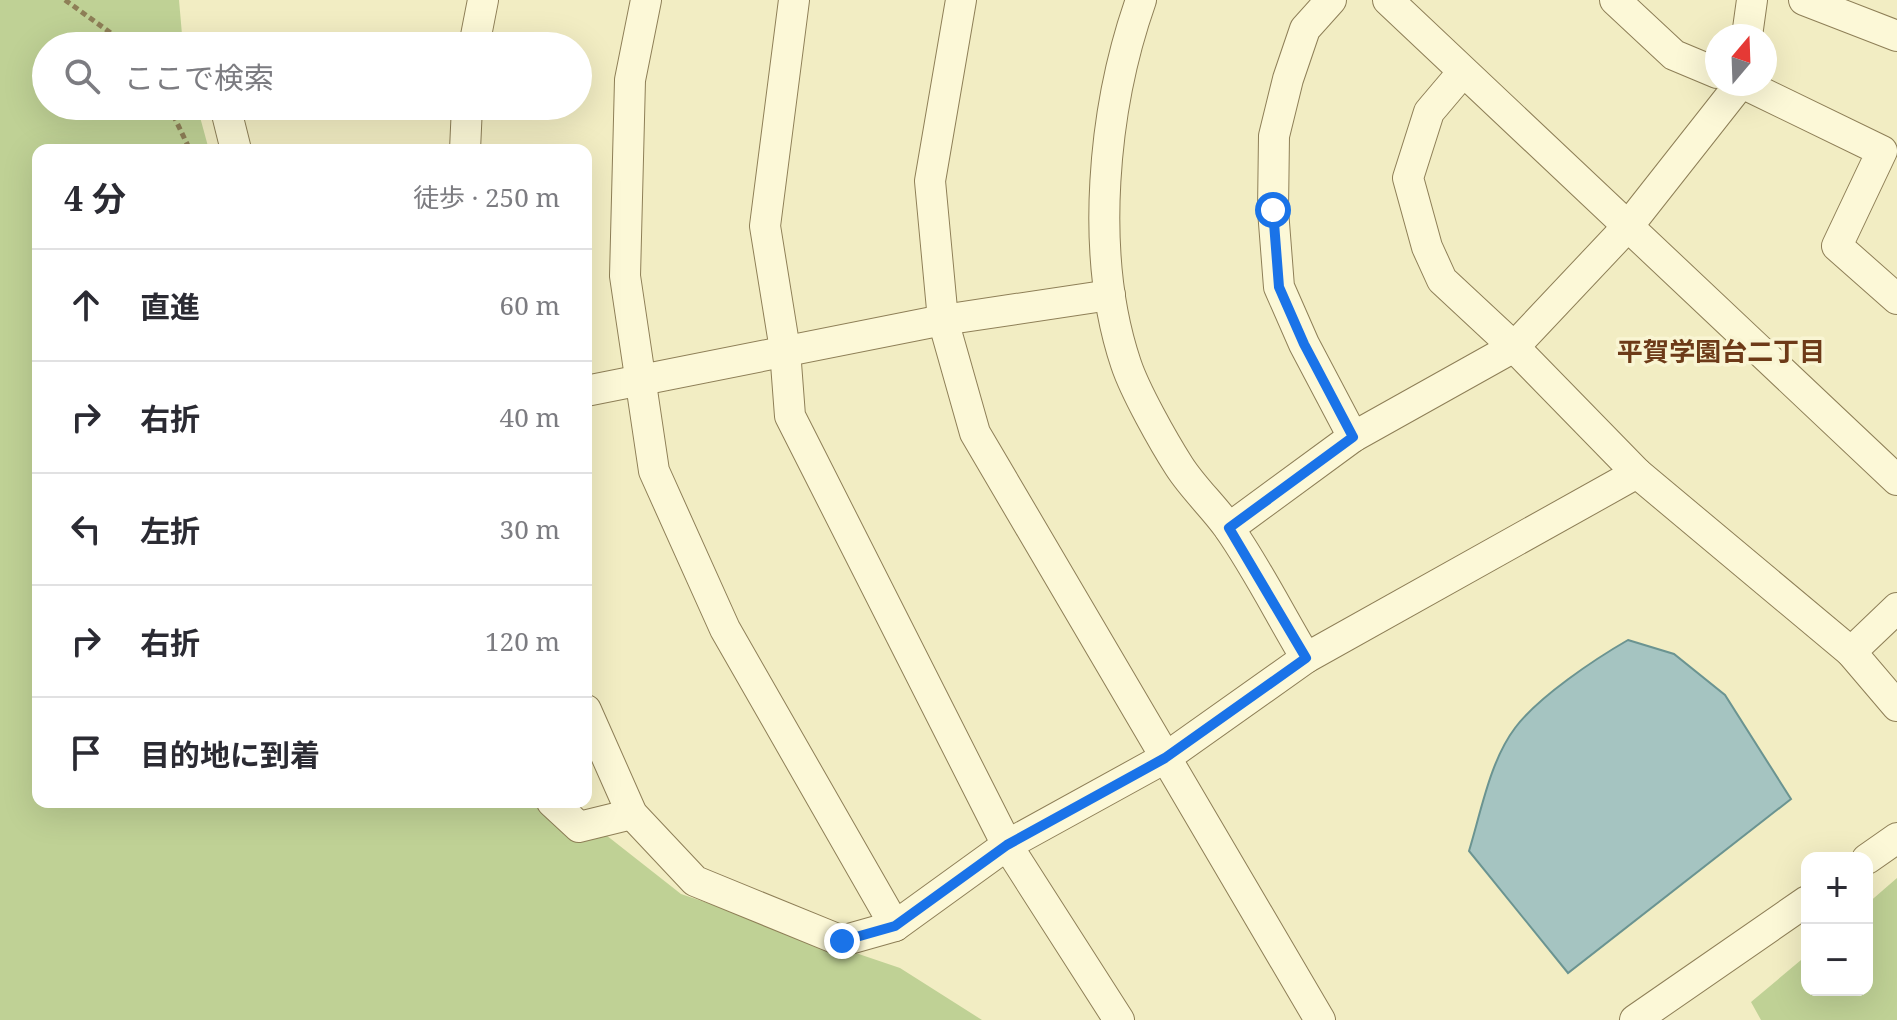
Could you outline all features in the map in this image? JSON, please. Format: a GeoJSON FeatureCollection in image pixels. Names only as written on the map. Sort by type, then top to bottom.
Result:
{"type":"FeatureCollection","features":[{"type":"Feature","properties":{"kind":"street"},"geometry":{"type":"LineString","coordinates":[[477,32],[483,0]]}},
{"type":"Feature","properties":{"kind":"street"},"geometry":{"type":"LineString","coordinates":[[646,0],[630,80],[625,276],[643,379],[654,471],[725,629],[895,926]]}},
{"type":"Feature","properties":{"kind":"street"},"geometry":{"type":"LineString","coordinates":[[794,0],[765,226],[785,350],[790,416],[1007,845],[1119,1020]]}},
{"type":"Feature","properties":{"kind":"street"},"geometry":{"type":"LineString","coordinates":[[961,0],[930,181],[943,320],[975,433],[1320,1020]]}},
{"type":"Feature","properties":{"kind":"street"},"geometry":{"type":"LineString","coordinates":[[1141,0],[1128,37],[1114,105],[1105,186],[1110,295],[1126,365],[1179,467],[1229,528],[1306,658]]}},
{"type":"Feature","properties":{"kind":"street"},"geometry":{"type":"LineString","coordinates":[[1331,0],[1305,29],[1288,79],[1274,136],[1273,210],[1279,287],[1304,344],[1353,437]]}},
{"type":"Feature","properties":{"kind":"street"},"geometry":{"type":"LineString","coordinates":[[1388,0],[1897,480]]}},
{"type":"Feature","properties":{"kind":"street"},"geometry":{"type":"LineString","coordinates":[[1615,0],[1674,55],[1705,68]]}},
{"type":"Feature","properties":{"kind":"street"},"geometry":{"type":"LineString","coordinates":[[1749,24],[1752,0]]}},
{"type":"Feature","properties":{"kind":"street"},"geometry":{"type":"LineString","coordinates":[[1804,0],[1897,36]]}},
{"type":"Feature","properties":{"kind":"street"},"geometry":{"type":"LineString","coordinates":[[1462,73],[1429,112],[1408,178],[1427,247],[1442,280],[1514,347],[1637,473],[1851,652],[1897,706]]}},
{"type":"Feature","properties":{"kind":"street"},"geometry":{"type":"LineString","coordinates":[[1229,528],[1353,437],[1514,347],[1629,225],[1732,96]]}},
{"type":"Feature","properties":{"kind":"street"},"geometry":{"type":"LineString","coordinates":[[1767,96],[1882,151],[1837,246],[1897,299]]}},
{"type":"Feature","properties":{"kind":"street"},"geometry":{"type":"LineString","coordinates":[[228,120],[234,144]]}},
{"type":"Feature","properties":{"kind":"street"},"geometry":{"type":"LineString","coordinates":[[465,144],[466,120]]}},
{"type":"Feature","properties":{"kind":"street"},"geometry":{"type":"LineString","coordinates":[[592,390],[943,320],[1110,295]]}},
{"type":"Feature","properties":{"kind":"street"},"geometry":{"type":"LineString","coordinates":[[592,724],[632,814],[695,881],[842,941],[895,926],[1007,845],[1165,758],[1306,658],[1637,473]]}},
{"type":"Feature","properties":{"kind":"street"},"geometry":{"type":"LineString","coordinates":[[1851,652],[1897,608]]}},
{"type":"Feature","properties":{"kind":"street"},"geometry":{"type":"LineString","coordinates":[[558,808],[579,827],[632,814]]}},
{"type":"Feature","properties":{"kind":"street"},"geometry":{"type":"LineString","coordinates":[[1873,855],[1897,838]]}},
{"type":"Feature","properties":{"kind":"street"},"geometry":{"type":"LineString","coordinates":[[1648,1017],[1801,905]]}},
{"type":"Feature","properties":{"kind":"path"},"geometry":{"type":"LineString","coordinates":[[65,0],[110,32]]}},
{"type":"Feature","properties":{"kind":"path"},"geometry":{"type":"LineString","coordinates":[[176,120],[187,144]]}},
{"type":"Feature","properties":{"kind":"green space"},"geometry":{"type":"Polygon","coordinates":[[[0,0],[179,0],[182,32],[32,32],[32,120],[201,120],[207,144],[32,144],[32,808],[572,808],[681,894],[900,968],[982,1020],[0,1020],[0,0]]]}},
{"type":"Feature","properties":{"kind":"green space"},"geometry":{"type":"Polygon","coordinates":[[[1897,878],[1897,1020],[1761,1020],[1751,1002],[1801,960],[1801,996],[1873,996],[1873,899],[1897,878]]]}},
{"type":"Feature","properties":{"kind":"water"},"geometry":{"type":"Polygon","coordinates":[[[1628,640],[1674,654],[1725,695],[1791,799],[1568,973],[1469,851],[1493,771],[1515,728],[1552,692],[1628,640]]]}},
{"type":"Feature","properties":{"kind":"district","name":"平賀学園台二丁目"},"geometry":{"type":"Point","coordinates":[1721,352]}},
{"type":"Feature","properties":{"kind":"route"},"geometry":{"type":"LineString","coordinates":[[842,941],[895,926],[1007,845],[1165,758],[1306,658],[1229,528],[1353,437],[1304,344],[1279,287],[1273,210]]}}]}
